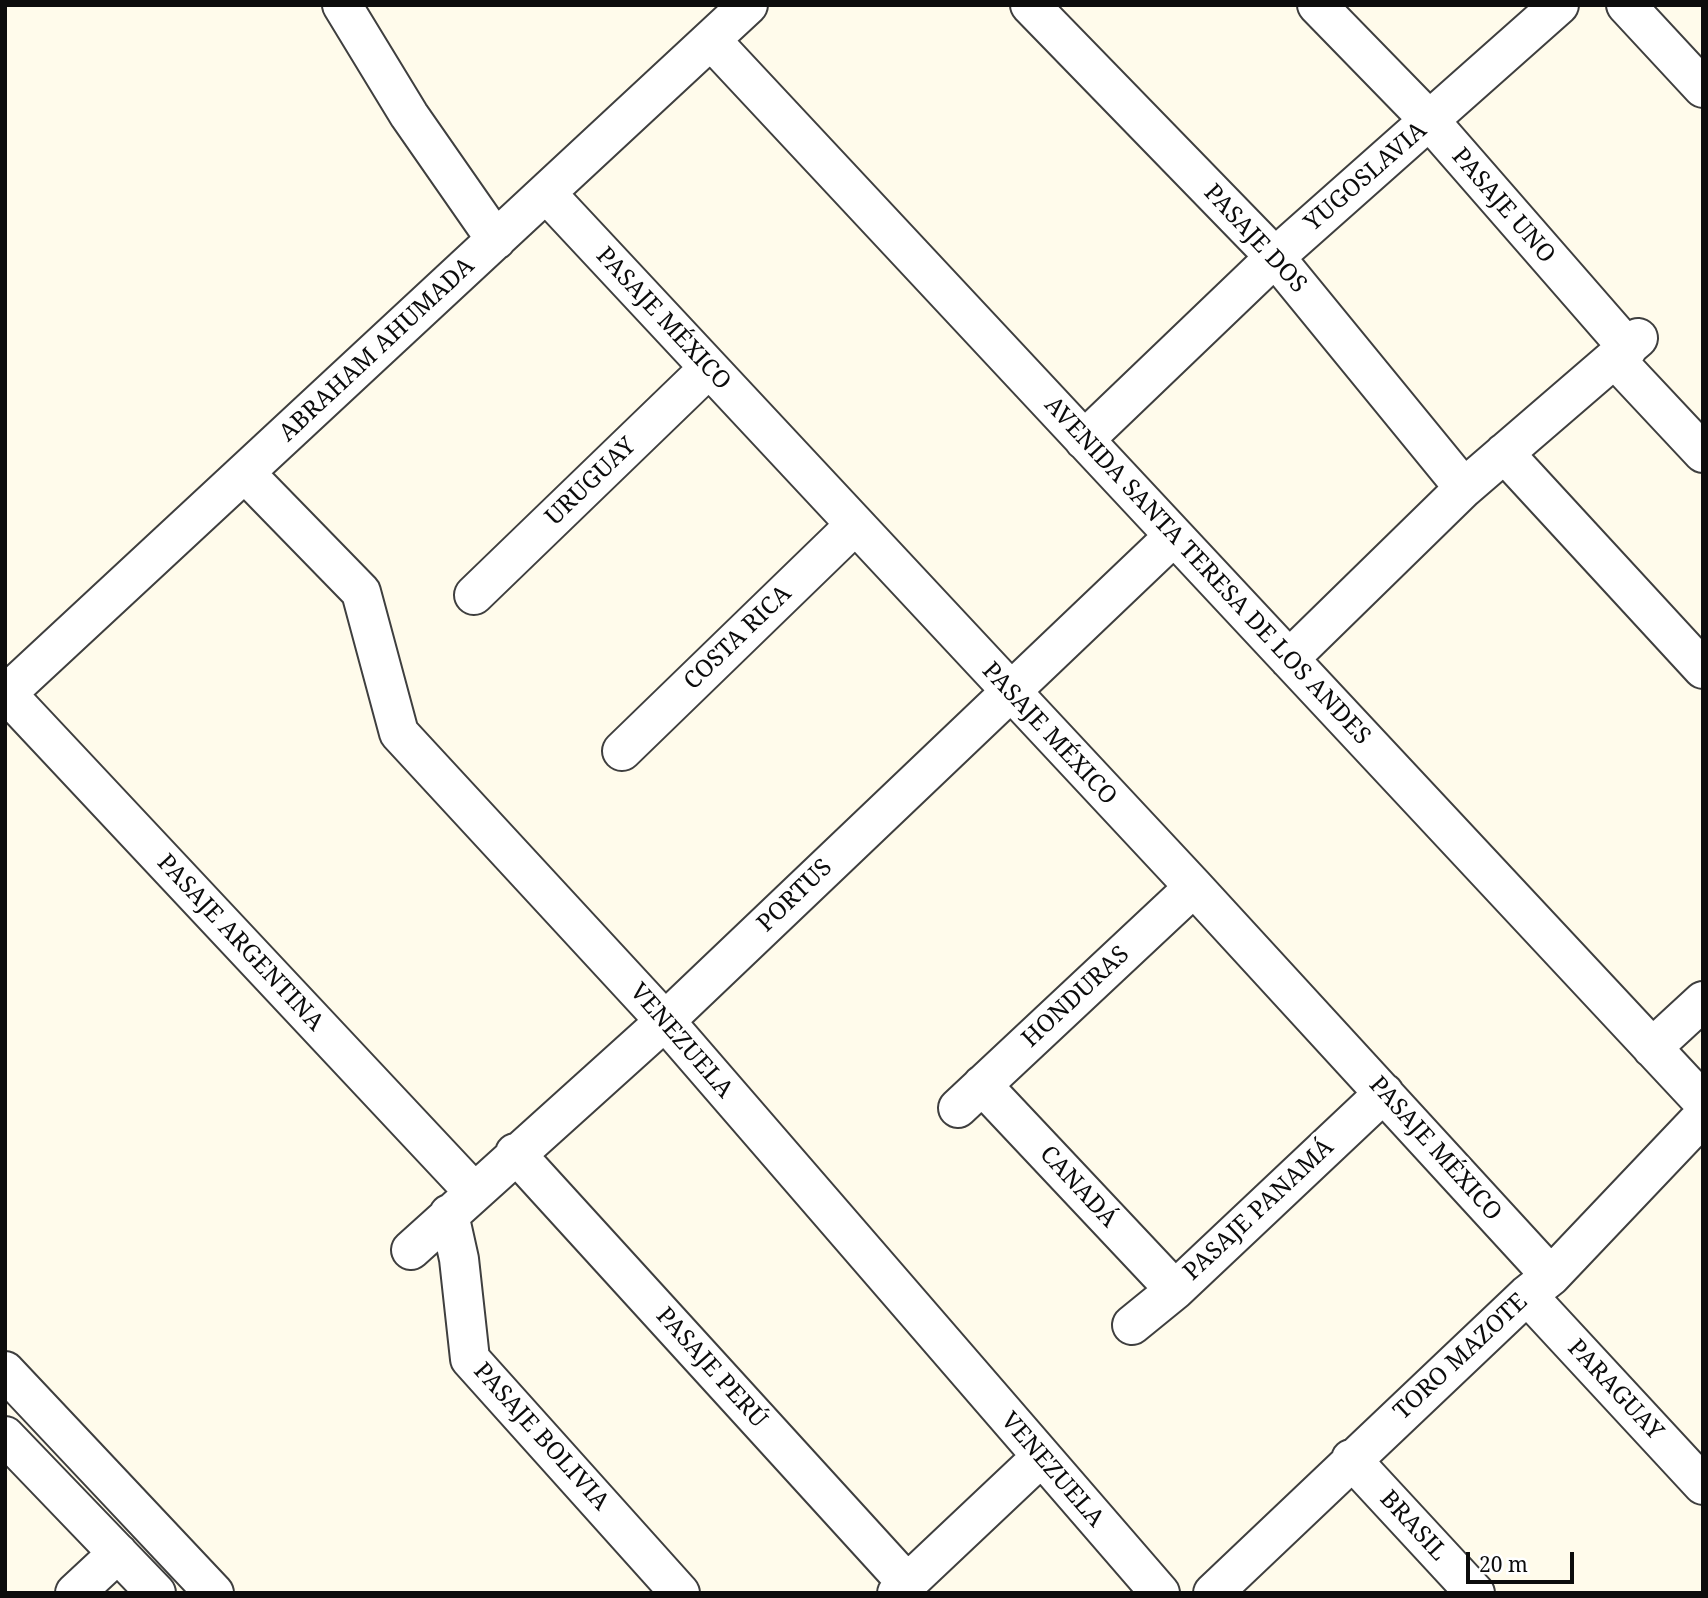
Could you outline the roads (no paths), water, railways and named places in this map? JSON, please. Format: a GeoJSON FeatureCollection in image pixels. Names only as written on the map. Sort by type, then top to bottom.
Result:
{"type":"FeatureCollection","features":[{"type":"Feature","properties":{"kind":"street"},"geometry":{"type":"LineString","coordinates":[[342,5],[416,125],[496,240]]}},
{"type":"Feature","properties":{"kind":"street","name":"ABRAHAM AHUMADA"},"geometry":{"type":"LineString","coordinates":[[6,694],[748,5]]}},
{"type":"Feature","properties":{"kind":"street","name":"PASAJE DOS"},"geometry":{"type":"LineString","coordinates":[[1030,5],[1275,257],[1465,488]]}},
{"type":"Feature","properties":{"kind":"street","name":"PASAJE UNO"},"geometry":{"type":"LineString","coordinates":[[1317,5],[1430,121],[1627,349],[1703,453]]}},
{"type":"Feature","properties":{"kind":"street","name":"YUGOSLAVIA"},"geometry":{"type":"LineString","coordinates":[[1084,440],[1275,257],[1559,5]]}},
{"type":"Feature","properties":{"kind":"street"},"geometry":{"type":"LineString","coordinates":[[1626,5],[1703,89]]}},
{"type":"Feature","properties":{"kind":"street","name":"AVENIDA SANTA TERESA DE LOS ANDES"},"geometry":{"type":"LineString","coordinates":[[711,40],[1703,1102]]}},
{"type":"Feature","properties":{"kind":"street","name":"PASAJE MÉXICO"},"geometry":{"type":"LineString","coordinates":[[546,193],[1384,1093],[1539,1286]]}},
{"type":"Feature","properties":{"kind":"street"},"geometry":{"type":"LineString","coordinates":[[1289,659],[1465,488],[1627,349]]}},
{"type":"Feature","properties":{"kind":"street","name":"URUGUAY"},"geometry":{"type":"LineString","coordinates":[[474,595],[709,368]]}},
{"type":"Feature","properties":{"kind":"street"},"geometry":{"type":"LineString","coordinates":[[1504,453],[1703,669]]}},
{"type":"Feature","properties":{"kind":"street","name":"VENEZUELA"},"geometry":{"type":"LineString","coordinates":[[245,473],[361,592],[398,733],[665,1021],[1040,1458],[1160,1593]]}},
{"type":"Feature","properties":{"kind":"street","name":"COSTA RICA"},"geometry":{"type":"LineString","coordinates":[[622,751],[855,525]]}},
{"type":"Feature","properties":{"kind":"street","name":"PORTUS"},"geometry":{"type":"LineString","coordinates":[[411,1250],[515,1153],[665,1021],[1174,536]]}},
{"type":"Feature","properties":{"kind":"street","name":"PASAJE ARGENTINA"},"geometry":{"type":"LineString","coordinates":[[6,694],[462,1203]]}},
{"type":"Feature","properties":{"kind":"street","name":"HONDURAS"},"geometry":{"type":"LineString","coordinates":[[970,1096],[1194,887]]}},
{"type":"Feature","properties":{"kind":"street"},"geometry":{"type":"LineString","coordinates":[[1652,1048],[1703,1001]]}},
{"type":"Feature","properties":{"kind":"street","name":"PASAJE PANAMÁ"},"geometry":{"type":"LineString","coordinates":[[1132,1325],[1175,1290],[1384,1093]]}},
{"type":"Feature","properties":{"kind":"street","name":"CANADÁ"},"geometry":{"type":"LineString","coordinates":[[970,1096],[1175,1290]]}},
{"type":"Feature","properties":{"kind":"street","name":"TORO MAZOTE"},"geometry":{"type":"LineString","coordinates":[[1213,1593],[1351,1460],[1539,1286],[1703,1116]]}},
{"type":"Feature","properties":{"kind":"street","name":"PASAJE PERÚ"},"geometry":{"type":"LineString","coordinates":[[515,1153],[902,1588]]}},
{"type":"Feature","properties":{"kind":"street","name":"PASAJE BOLIVIA"},"geometry":{"type":"LineString","coordinates":[[462,1203],[459,1259],[470,1359],[680,1593]]}},
{"type":"Feature","properties":{"kind":"street","name":"PARAGUAY"},"geometry":{"type":"LineString","coordinates":[[1539,1286],[1703,1485]]}},
{"type":"Feature","properties":{"kind":"street"},"geometry":{"type":"LineString","coordinates":[[5,1371],[214,1593]]}},
{"type":"Feature","properties":{"kind":"street"},"geometry":{"type":"LineString","coordinates":[[5,1436],[156,1593]]}},
{"type":"Feature","properties":{"kind":"street"},"geometry":{"type":"LineString","coordinates":[[902,1588],[1040,1458]]}},
{"type":"Feature","properties":{"kind":"street","name":"BRASIL"},"geometry":{"type":"LineString","coordinates":[[1351,1460],[1475,1593]]}},
{"type":"Feature","properties":{"kind":"street"},"geometry":{"type":"LineString","coordinates":[[75,1593],[118,1553]]}}]}
